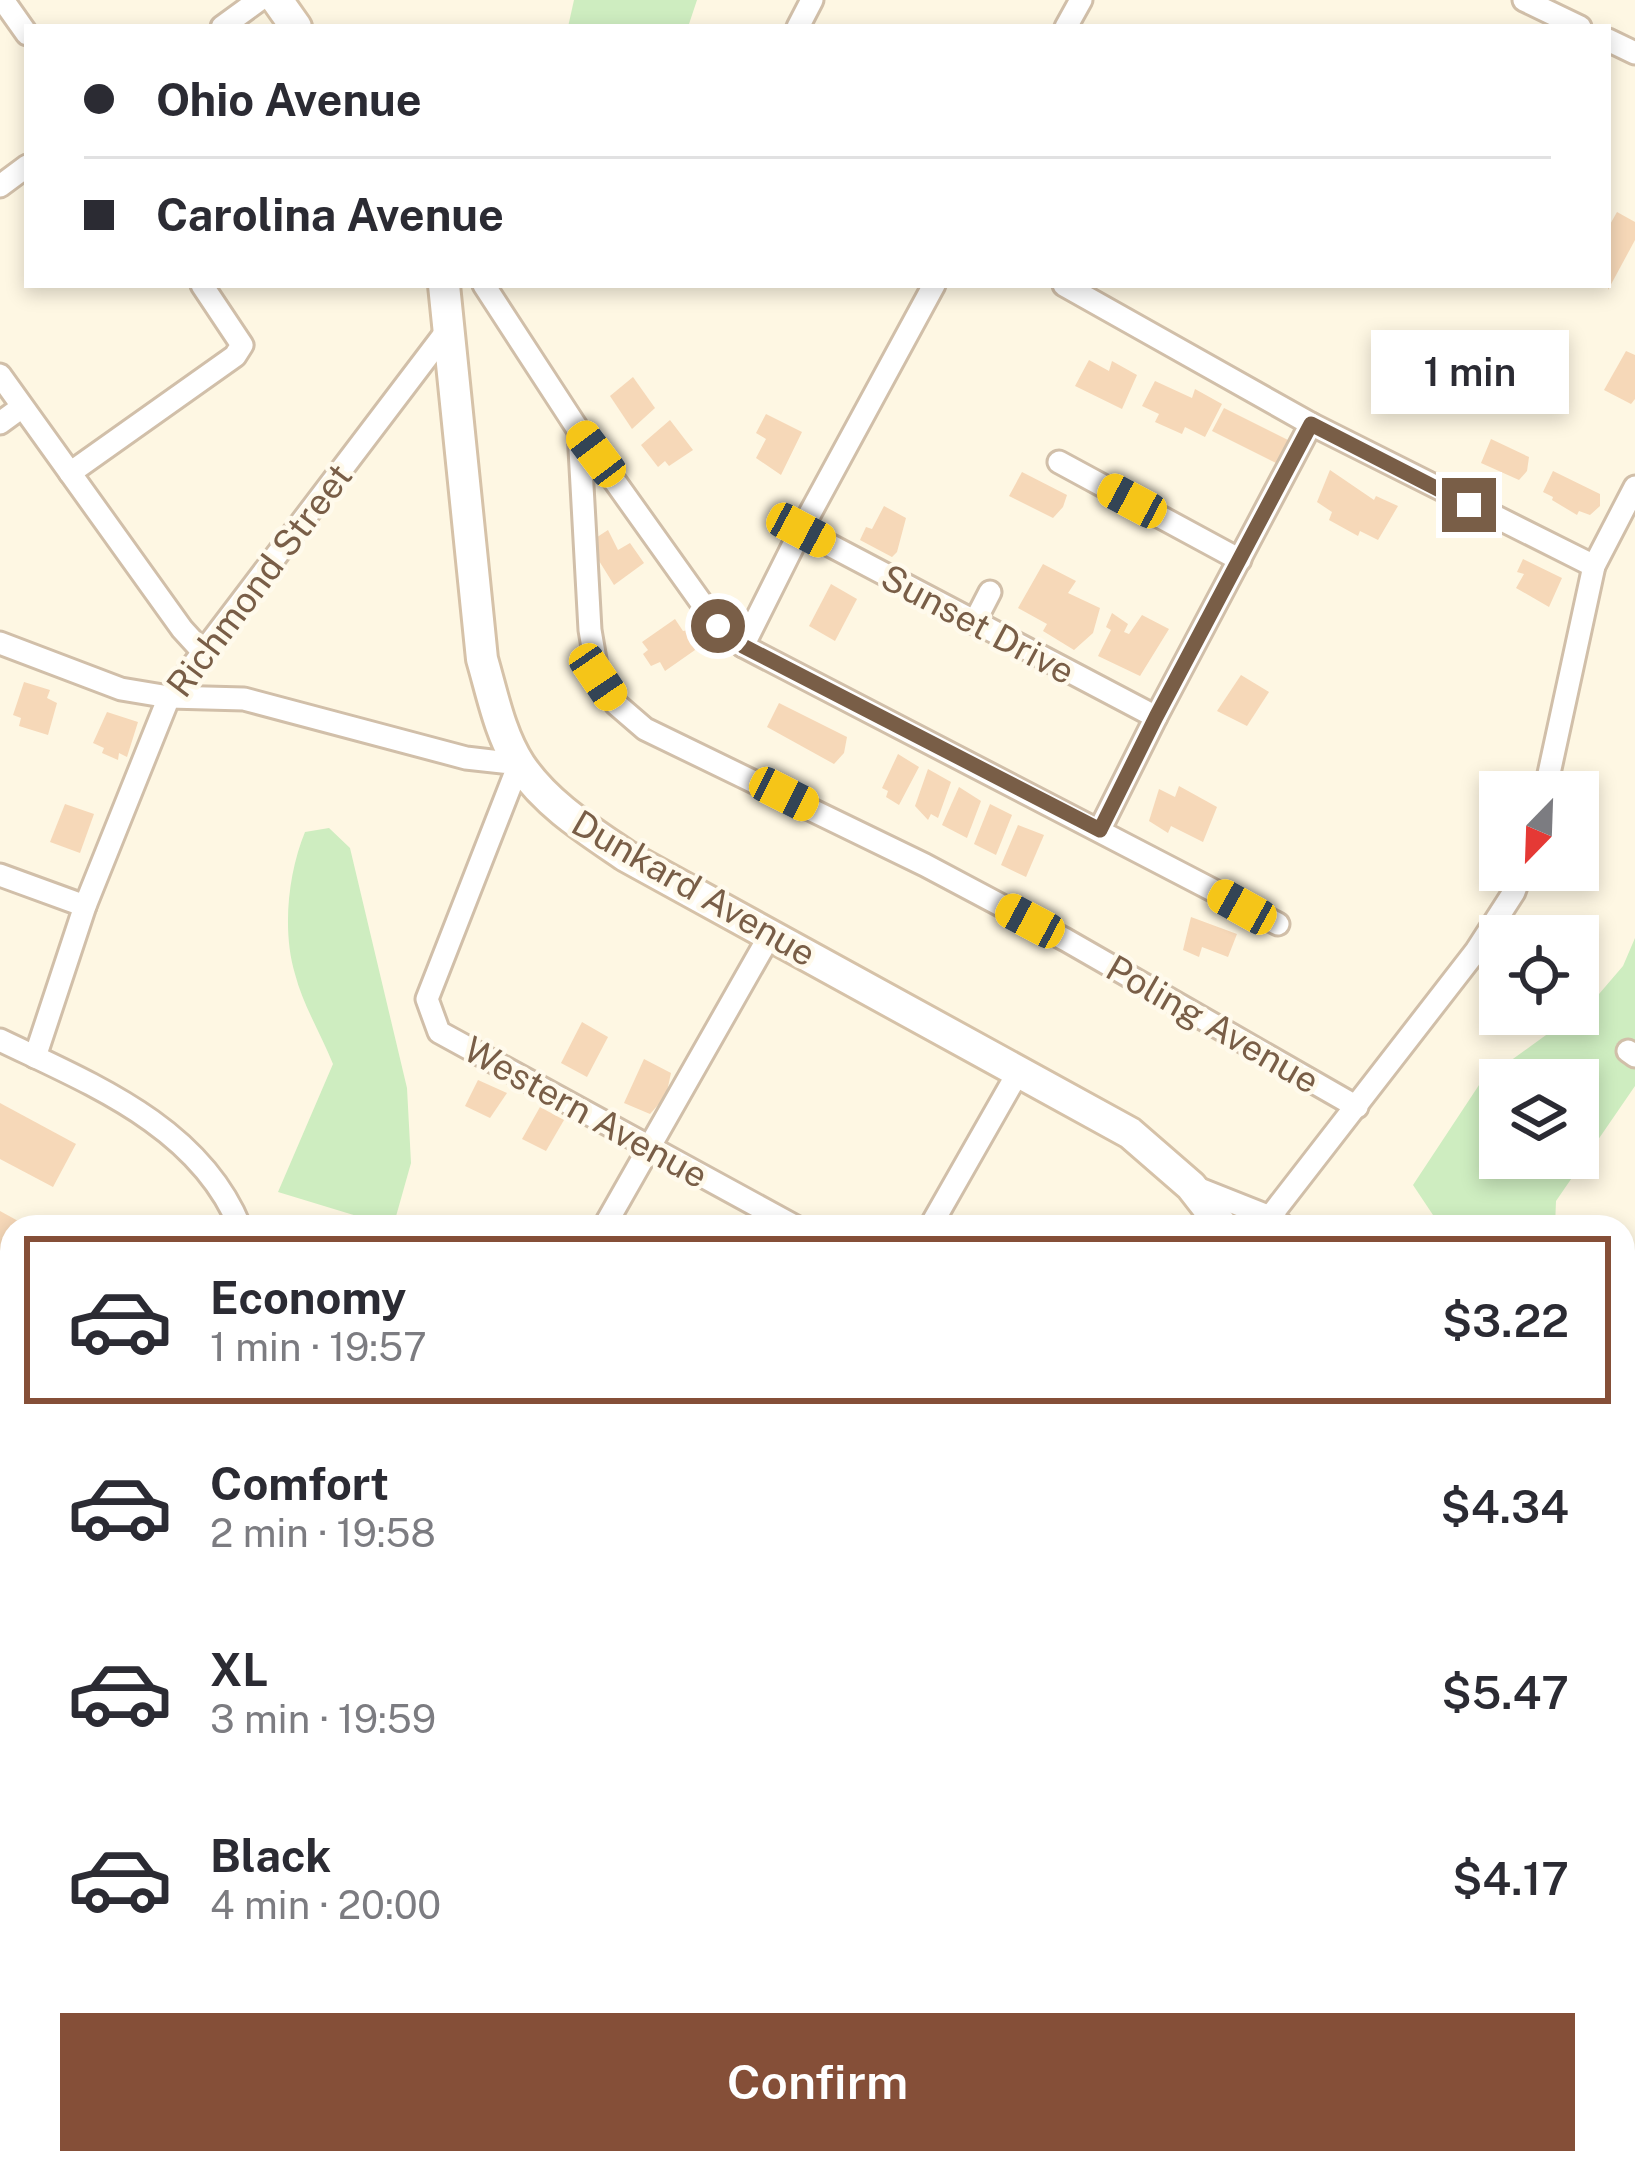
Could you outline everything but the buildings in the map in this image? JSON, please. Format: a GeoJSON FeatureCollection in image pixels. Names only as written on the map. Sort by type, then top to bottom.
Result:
{"type":"FeatureCollection","features":[{"type":"Feature","properties":{"kind":"main road","name":"Dunkard Avenue"},"geometry":{"type":"LineString","coordinates":[[444,288],[482,659],[519,764],[562,812],[626,856],[1130,1133],[1191,1186],[1214,1215]]}},
{"type":"Feature","properties":{"kind":"street"},"geometry":{"type":"LineString","coordinates":[[3,0],[24,30]]}},
{"type":"Feature","properties":{"kind":"street"},"geometry":{"type":"LineString","coordinates":[[226,24],[259,0]]}},
{"type":"Feature","properties":{"kind":"street"},"geometry":{"type":"LineString","coordinates":[[1524,0],[1574,24]]}},
{"type":"Feature","properties":{"kind":"street"},"geometry":{"type":"LineString","coordinates":[[70,473],[235,356],[242,345],[204,288]]}},
{"type":"Feature","properties":{"kind":"street"},"geometry":{"type":"LineString","coordinates":[[486,288],[579,431],[718,626],[743,646],[1278,924]]}},
{"type":"Feature","properties":{"kind":"street"},"geometry":{"type":"LineString","coordinates":[[743,646],[932,288]]}},
{"type":"Feature","properties":{"kind":"street"},"geometry":{"type":"LineString","coordinates":[[1069,288],[1311,424],[1594,566]]}},
{"type":"Feature","properties":{"kind":"street","name":"Richmond Street"},"geometry":{"type":"LineString","coordinates":[[35,1057],[85,906],[169,697],[449,328]]}},
{"type":"Feature","properties":{"kind":"street"},"geometry":{"type":"LineString","coordinates":[[0,375],[203,652]]}},
{"type":"Feature","properties":{"kind":"street"},"geometry":{"type":"LineString","coordinates":[[0,423],[22,407]]}},
{"type":"Feature","properties":{"kind":"street"},"geometry":{"type":"LineString","coordinates":[[1100,830],[1311,424]]}},
{"type":"Feature","properties":{"kind":"street","name":"Poling Avenue"},"geometry":{"type":"LineString","coordinates":[[579,431],[590,630],[598,677],[616,704],[646,729],[1046,929],[1357,1107]]}},
{"type":"Feature","properties":{"kind":"street"},"geometry":{"type":"LineString","coordinates":[[1059,462],[1240,560]]}},
{"type":"Feature","properties":{"kind":"street"},"geometry":{"type":"LineString","coordinates":[[1550,771],[1594,566],[1635,487]]}},
{"type":"Feature","properties":{"kind":"street","name":"Sunset Drive"},"geometry":{"type":"LineString","coordinates":[[801,530],[1156,717]]}},
{"type":"Feature","properties":{"kind":"street"},"geometry":{"type":"LineString","coordinates":[[974,622],[990,592]]}},
{"type":"Feature","properties":{"kind":"street"},"geometry":{"type":"LineString","coordinates":[[0,643],[121,689],[169,697],[244,699],[466,758],[519,764]]}},
{"type":"Feature","properties":{"kind":"street","name":"Western Avenue"},"geometry":{"type":"LineString","coordinates":[[519,764],[427,999],[439,1032],[775,1215]]}},
{"type":"Feature","properties":{"kind":"street"},"geometry":{"type":"LineString","coordinates":[[0,875],[85,906]]}},
{"type":"Feature","properties":{"kind":"street"},"geometry":{"type":"LineString","coordinates":[[1279,1215],[1514,891]]}},
{"type":"Feature","properties":{"kind":"street"},"geometry":{"type":"LineString","coordinates":[[611,1215],[770,935]]}},
{"type":"Feature","properties":{"kind":"street"},"geometry":{"type":"LineString","coordinates":[[0,1040],[142,1114],[192,1152],[233,1215]]}},
{"type":"Feature","properties":{"kind":"street"},"geometry":{"type":"LineString","coordinates":[[937,1215],[1020,1069]]}},
{"type":"Feature","properties":{"kind":"street"},"geometry":{"type":"LineString","coordinates":[[1191,1186],[1253,1215]]}},
{"type":"Feature","properties":{"kind":"green space"},"geometry":{"type":"Polygon","coordinates":[[[574,0],[697,0],[689,24],[569,24],[574,0]]]}},
{"type":"Feature","properties":{"kind":"green space"},"geometry":{"type":"Polygon","coordinates":[[[329,828],[350,848],[407,1088],[411,1163],[396,1215],[354,1215],[278,1192],[333,1064],[298,986],[291,957],[291,884],[305,832],[329,828]]]}},
{"type":"Feature","properties":{"kind":"green space"},"geometry":{"type":"Polygon","coordinates":[[[1635,938],[1635,1086],[1599,1138],[1599,1059],[1513,1059],[1546,1035],[1599,1035],[1599,994],[1623,966],[1635,938]]]}},
{"type":"Feature","properties":{"kind":"green space"},"geometry":{"type":"Polygon","coordinates":[[[1479,1085],[1479,1179],[1571,1179],[1556,1201],[1555,1215],[1433,1215],[1413,1185],[1479,1085]]]}},
{"type":"Feature","properties":{"kind":"route"},"geometry":{"type":"LineString","coordinates":[[718,626],[743,646],[1100,830],[1311,424],[1469,505]]}}]}
